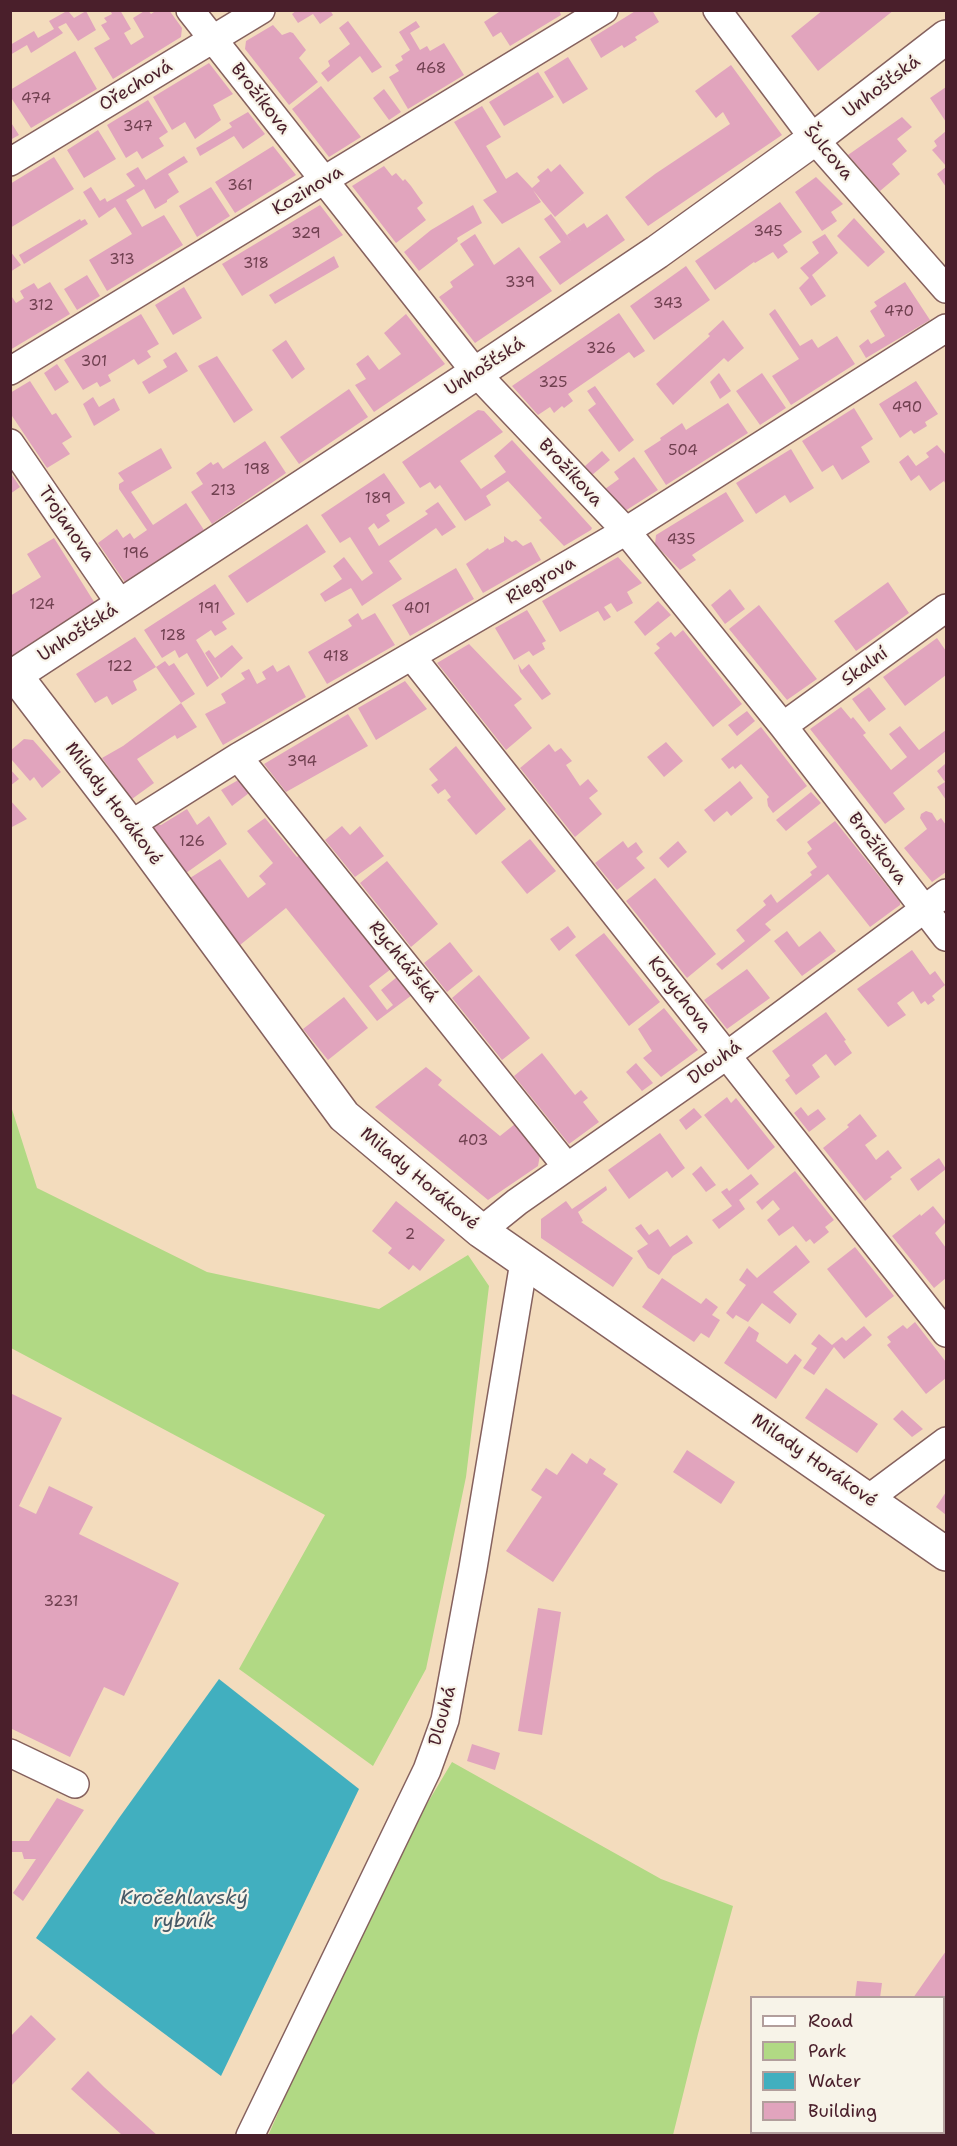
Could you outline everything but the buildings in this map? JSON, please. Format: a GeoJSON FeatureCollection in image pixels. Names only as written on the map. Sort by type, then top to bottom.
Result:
{"type":"FeatureCollection","features":[{"type":"Feature","properties":{"kind":"main road","name":"Unhošťská"},"geometry":{"type":"LineString","coordinates":[[13,677],[476,374],[657,252],[814,139],[946,37]]}},
{"type":"Feature","properties":{"kind":"main road","name":"Milady Horákové"},"geometry":{"type":"LineString","coordinates":[[13,677],[130,825],[344,1116],[481,1231],[946,1554]]}},
{"type":"Feature","properties":{"kind":"street","name":"Brožíkova"},"geometry":{"type":"LineString","coordinates":[[190,10],[476,374],[626,531],[783,726],[946,937]]}},
{"type":"Feature","properties":{"kind":"street","name":"Ořechová"},"geometry":{"type":"LineString","coordinates":[[10,162],[261,10]]}},
{"type":"Feature","properties":{"kind":"street","name":"Kozinova"},"geometry":{"type":"LineString","coordinates":[[10,371],[604,10]]}},
{"type":"Feature","properties":{"kind":"street","name":"Šulcova"},"geometry":{"type":"LineString","coordinates":[[717,10],[814,139],[946,289]]}},
{"type":"Feature","properties":{"kind":"street","name":"Riegrova"},"geometry":{"type":"LineString","coordinates":[[130,825],[238,757],[626,531],[946,328]]}},
{"type":"Feature","properties":{"kind":"street","name":"Trojanova"},"geometry":{"type":"LineString","coordinates":[[10,443],[121,605]]}},
{"type":"Feature","properties":{"kind":"street","name":"Skalní"},"geometry":{"type":"LineString","coordinates":[[783,726],[946,608]]}},
{"type":"Feature","properties":{"kind":"street","name":"Korychova"},"geometry":{"type":"LineString","coordinates":[[412,657],[946,1333]]}},
{"type":"Feature","properties":{"kind":"street","name":"Rychtářská"},"geometry":{"type":"LineString","coordinates":[[238,757],[567,1167]]}},
{"type":"Feature","properties":{"kind":"street","name":"Dlouhá"},"geometry":{"type":"LineString","coordinates":[[481,1231],[517,1202],[726,1056],[946,892]]}},
{"type":"Feature","properties":{"kind":"street","name":"Dlouhá"},"geometry":{"type":"LineString","coordinates":[[250,2136],[427,1770],[445,1720],[471,1580],[524,1262]]}},
{"type":"Feature","properties":{"kind":"street"},"geometry":{"type":"LineString","coordinates":[[868,1499],[946,1441]]}},
{"type":"Feature","properties":{"kind":"street"},"geometry":{"type":"LineString","coordinates":[[10,1752],[75,1784]]}},
{"type":"Feature","properties":{"kind":"green space"},"geometry":{"type":"Polygon","coordinates":[[[10,1103],[37,1188],[207,1272],[379,1309],[468,1255],[489,1286],[466,1477],[426,1669],[373,1766],[239,1669],[325,1515],[11,1348],[10,1103]]]}},
{"type":"Feature","properties":{"kind":"green space"},"geometry":{"type":"Polygon","coordinates":[[[452,1762],[661,1879],[733,1906],[673,2135],[268,2136],[376,1889],[452,1762]]]}},
{"type":"Feature","properties":{"kind":"water","name":"Kročehlavský rybník"},"geometry":{"type":"Polygon","coordinates":[[[219,1679],[359,1789],[221,2076],[36,1938],[219,1679]]]}}]}
